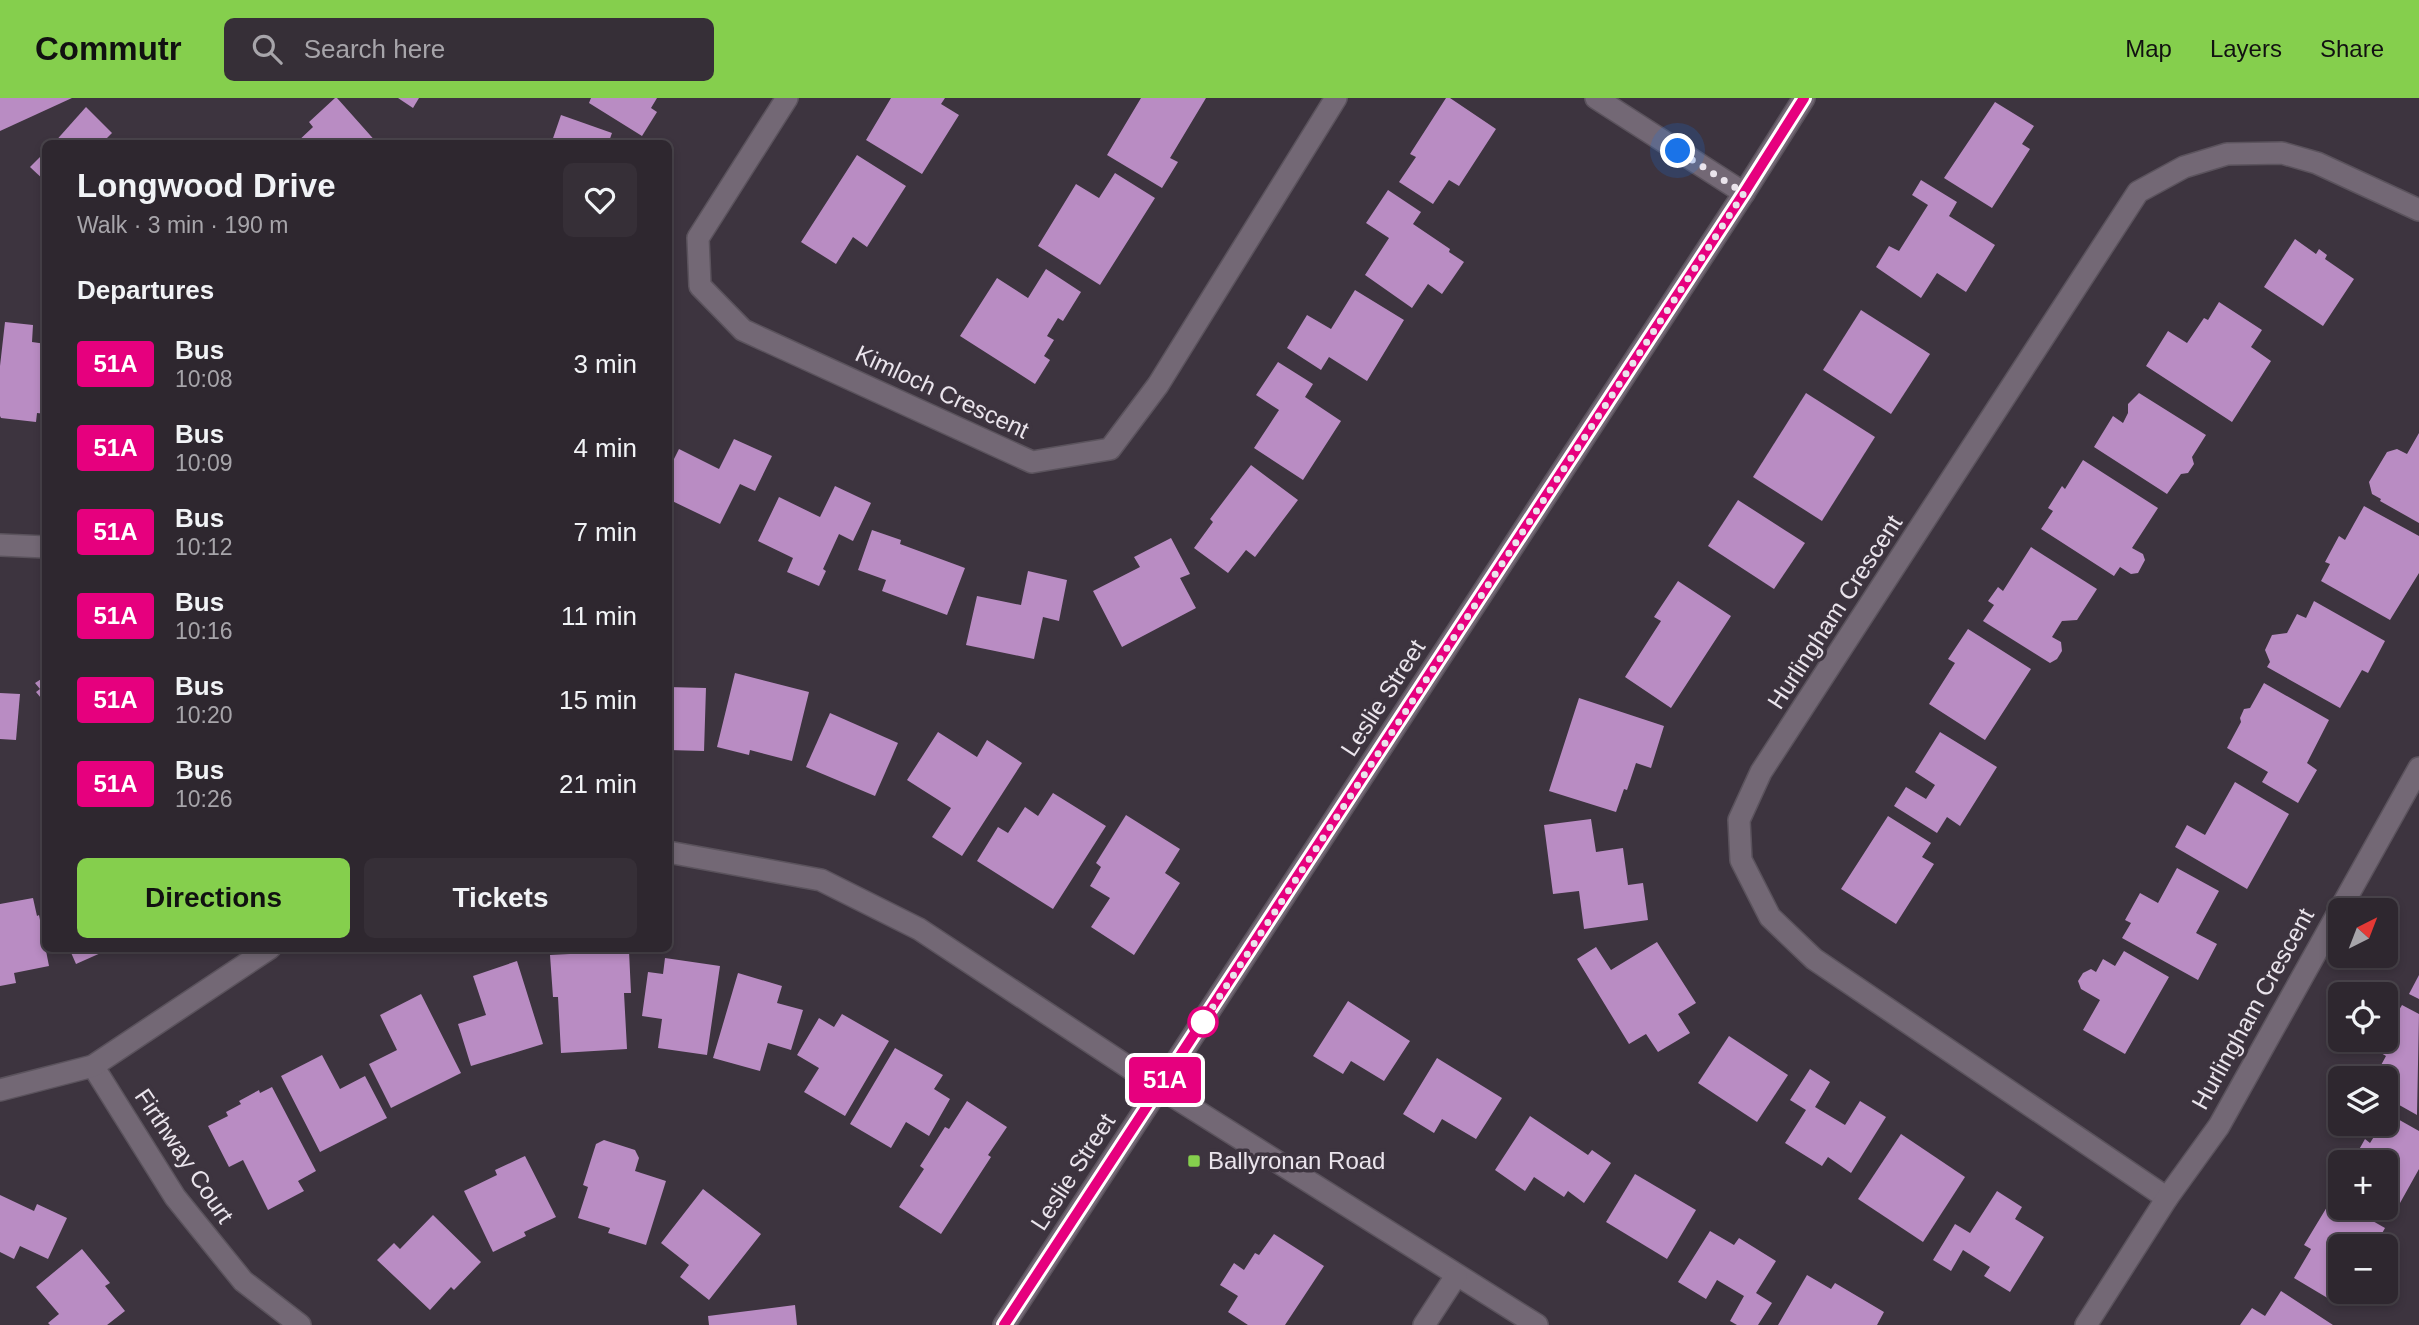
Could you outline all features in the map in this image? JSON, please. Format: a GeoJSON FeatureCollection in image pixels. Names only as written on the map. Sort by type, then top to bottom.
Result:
{"type":"FeatureCollection","features":[{"type":"Feature","properties":{"kind":"street","name":"Kimloch Crescent"},"geometry":{"type":"LineString","coordinates":[[787,98],[698,238],[701,286],[743,330],[1032,462],[1110,450],[1158,384],[1336,98]]}},
{"type":"Feature","properties":{"kind":"street"},"geometry":{"type":"LineString","coordinates":[[1596,98],[1744,193]]}},
{"type":"Feature","properties":{"kind":"street","name":"Leslie Street"},"geometry":{"type":"LineString","coordinates":[[1004,1325],[1804,98]]}},
{"type":"Feature","properties":{"kind":"street","name":"Hurlingham Crescent"},"geometry":{"type":"LineString","coordinates":[[2167,1198],[1814,959],[1770,918],[1753,887],[1741,859],[1739,820],[1769,761],[2138,192],[2184,167],[2227,154],[2282,153],[2317,163],[2419,210]]}},
{"type":"Feature","properties":{"kind":"street"},"geometry":{"type":"LineString","coordinates":[[0,545],[42,547]]}},
{"type":"Feature","properties":{"kind":"street","name":"Hurlingham Crescent"},"geometry":{"type":"LineString","coordinates":[[2086,1325],[2167,1198],[2220,1126],[2419,768]]}},
{"type":"Feature","properties":{"kind":"street"},"geometry":{"type":"LineString","coordinates":[[672,853],[821,880],[919,929],[1160,1088],[1536,1325]]}},
{"type":"Feature","properties":{"kind":"street"},"geometry":{"type":"LineString","coordinates":[[0,1090],[93,1066],[264,952]]}},
{"type":"Feature","properties":{"kind":"street","name":"Firthway Court"},"geometry":{"type":"LineString","coordinates":[[93,1066],[175,1198],[243,1281],[300,1325]]}},
{"type":"Feature","properties":{"kind":"street"},"geometry":{"type":"LineString","coordinates":[[1424,1325],[1457,1276]]}},
{"type":"Feature","properties":{"kind":"building"},"geometry":{"type":"Polygon","coordinates":[[[0,98],[72,98],[0,131],[0,98]]]}},
{"type":"Feature","properties":{"kind":"building"},"geometry":{"type":"Polygon","coordinates":[[[337,98],[374,140],[299,140],[313,127],[309,122],[337,98]]]}},
{"type":"Feature","properties":{"kind":"building"},"geometry":{"type":"Polygon","coordinates":[[[398,98],[419,98],[413,108],[398,98]]]}},
{"type":"Feature","properties":{"kind":"building"},"geometry":{"type":"Polygon","coordinates":[[[591,98],[657,98],[651,108],[657,112],[642,136],[589,103],[591,98]]]}},
{"type":"Feature","properties":{"kind":"building"},"geometry":{"type":"Polygon","coordinates":[[[891,98],[945,98],[941,104],[959,115],[922,174],[866,140],[891,98]]]}},
{"type":"Feature","properties":{"kind":"building"},"geometry":{"type":"Polygon","coordinates":[[[1141,98],[1206,98],[1170,158],[1178,162],[1162,188],[1107,155],[1141,98]]]}},
{"type":"Feature","properties":{"kind":"building"},"geometry":{"type":"Polygon","coordinates":[[[1446,98],[1450,98],[1496,129],[1459,186],[1449,180],[1433,204],[1399,182],[1416,157],[1410,154],[1446,98]]]}},
{"type":"Feature","properties":{"kind":"building"},"geometry":{"type":"Polygon","coordinates":[[[1995,102],[2034,126],[2022,144],[2030,149],[1992,208],[1944,178],[1995,102]]]}},
{"type":"Feature","properties":{"kind":"building"},"geometry":{"type":"Polygon","coordinates":[[[86,107],[112,133],[105,140],[57,140],[86,107]]]}},
{"type":"Feature","properties":{"kind":"building"},"geometry":{"type":"Polygon","coordinates":[[[561,115],[612,133],[609,140],[552,140],[561,115]]]}},
{"type":"Feature","properties":{"kind":"building"},"geometry":{"type":"Polygon","coordinates":[[[42,155],[42,178],[30,167],[42,155]]]}},
{"type":"Feature","properties":{"kind":"building"},"geometry":{"type":"Polygon","coordinates":[[[857,155],[906,186],[867,247],[853,237],[836,264],[801,242],[857,155]]]}},
{"type":"Feature","properties":{"kind":"building"},"geometry":{"type":"Polygon","coordinates":[[[1115,173],[1155,198],[1100,285],[1038,246],[1076,184],[1099,198],[1115,173]]]}},
{"type":"Feature","properties":{"kind":"building"},"geometry":{"type":"Polygon","coordinates":[[[1921,180],[1957,202],[1949,216],[1995,245],[1966,292],[1937,273],[1921,298],[1876,267],[1889,246],[1899,251],[1928,205],[1912,195],[1921,180]]]}},
{"type":"Feature","properties":{"kind":"building"},"geometry":{"type":"Polygon","coordinates":[[[1388,190],[1421,212],[1413,224],[1464,262],[1442,294],[1428,284],[1412,308],[1365,275],[1389,238],[1366,223],[1388,190]]]}},
{"type":"Feature","properties":{"kind":"building"},"geometry":{"type":"Polygon","coordinates":[[[2295,239],[2316,254],[2319,249],[2327,255],[2325,259],[2354,279],[2323,326],[2264,287],[2295,239]]]}},
{"type":"Feature","properties":{"kind":"building"},"geometry":{"type":"Polygon","coordinates":[[[1046,269],[1081,292],[1063,321],[1058,318],[1047,336],[1054,340],[1044,356],[1050,360],[1035,384],[960,336],[997,278],[1028,298],[1046,269]]]}},
{"type":"Feature","properties":{"kind":"building"},"geometry":{"type":"Polygon","coordinates":[[[1355,290],[1404,320],[1367,381],[1329,357],[1321,370],[1287,348],[1307,315],[1331,329],[1355,290]]]}},
{"type":"Feature","properties":{"kind":"building"},"geometry":{"type":"Polygon","coordinates":[[[2219,302],[2262,330],[2251,347],[2271,361],[2232,422],[2146,366],[2168,331],[2187,343],[2204,318],[2208,320],[2219,302]]]}},
{"type":"Feature","properties":{"kind":"building"},"geometry":{"type":"Polygon","coordinates":[[[1861,310],[1930,354],[1891,414],[1823,370],[1861,310]]]}},
{"type":"Feature","properties":{"kind":"building"},"geometry":{"type":"Polygon","coordinates":[[[5,322],[33,325],[32,342],[42,343],[42,414],[37,413],[36,422],[1,418],[0,366],[5,322]]]}},
{"type":"Feature","properties":{"kind":"building"},"geometry":{"type":"Polygon","coordinates":[[[1278,362],[1313,384],[1305,397],[1341,421],[1303,480],[1254,448],[1279,410],[1256,395],[1278,362]]]}},
{"type":"Feature","properties":{"kind":"building"},"geometry":{"type":"Polygon","coordinates":[[[1806,393],[1875,437],[1822,521],[1753,477],[1806,393]]]}},
{"type":"Feature","properties":{"kind":"building"},"geometry":{"type":"Polygon","coordinates":[[[2139,393],[2206,435],[2192,457],[2194,464],[2188,473],[2181,474],[2167,494],[2094,447],[2113,416],[2123,423],[2128,413],[2128,404],[2139,393]]]}},
{"type":"Feature","properties":{"kind":"building"},"geometry":{"type":"Polygon","coordinates":[[[2419,433],[2419,523],[2380,501],[2381,499],[2372,494],[2369,482],[2387,452],[2397,449],[2407,454],[2419,433]]]}},
{"type":"Feature","properties":{"kind":"building"},"geometry":{"type":"Polygon","coordinates":[[[734,439],[772,456],[755,491],[740,484],[720,524],[672,501],[672,463],[679,449],[719,469],[734,439]]]}},
{"type":"Feature","properties":{"kind":"building"},"geometry":{"type":"Polygon","coordinates":[[[2083,460],[2158,508],[2132,548],[2143,554],[2145,560],[2138,573],[2131,574],[2120,567],[2114,576],[2041,529],[2053,511],[2048,508],[2062,486],[2065,489],[2083,460]]]}},
{"type":"Feature","properties":{"kind":"building"},"geometry":{"type":"Polygon","coordinates":[[[1251,465],[1298,500],[1255,557],[1246,550],[1228,573],[1194,548],[1213,522],[1210,519],[1251,465]]]}},
{"type":"Feature","properties":{"kind":"building"},"geometry":{"type":"Polygon","coordinates":[[[835,486],[871,503],[853,541],[839,534],[823,569],[826,571],[819,586],[787,572],[793,558],[758,541],[779,497],[820,517],[835,486]]]}},
{"type":"Feature","properties":{"kind":"building"},"geometry":{"type":"Polygon","coordinates":[[[1738,500],[1805,543],[1774,589],[1708,546],[1738,500]]]}},
{"type":"Feature","properties":{"kind":"building"},"geometry":{"type":"Polygon","coordinates":[[[2364,506],[2419,536],[2419,573],[2390,620],[2321,581],[2330,564],[2325,562],[2339,536],[2345,540],[2364,506]]]}},
{"type":"Feature","properties":{"kind":"building"},"geometry":{"type":"Polygon","coordinates":[[[872,530],[901,540],[900,544],[965,568],[947,615],[882,591],[886,580],[858,570],[872,530]]]}},
{"type":"Feature","properties":{"kind":"building"},"geometry":{"type":"Polygon","coordinates":[[[1171,538],[1190,574],[1180,578],[1196,608],[1122,647],[1093,591],[1140,567],[1134,557],[1171,538]]]}},
{"type":"Feature","properties":{"kind":"building"},"geometry":{"type":"Polygon","coordinates":[[[2031,547],[2097,589],[2077,620],[2062,621],[2052,637],[2061,642],[2062,651],[2057,659],[2050,663],[1983,621],[1994,605],[1988,601],[1998,587],[2003,591],[2031,547]]]}},
{"type":"Feature","properties":{"kind":"building"},"geometry":{"type":"Polygon","coordinates":[[[1028,571],[1067,580],[1059,621],[1043,617],[1034,659],[966,645],[977,596],[1021,605],[1028,571]]]}},
{"type":"Feature","properties":{"kind":"building"},"geometry":{"type":"Polygon","coordinates":[[[1678,581],[1731,616],[1671,708],[1625,677],[1661,621],[1654,617],[1678,581]]]}},
{"type":"Feature","properties":{"kind":"building"},"geometry":{"type":"Polygon","coordinates":[[[2314,601],[2385,641],[2368,673],[2362,670],[2340,708],[2267,667],[2270,662],[2265,650],[2272,635],[2287,633],[2297,614],[2306,618],[2314,601]]]}},
{"type":"Feature","properties":{"kind":"building"},"geometry":{"type":"Polygon","coordinates":[[[1968,629],[2031,669],[1985,740],[1929,704],[1955,663],[1948,659],[1968,629]]]}},
{"type":"Feature","properties":{"kind":"building"},"geometry":{"type":"Polygon","coordinates":[[[735,673],[809,692],[792,761],[750,750],[749,755],[717,747],[735,673]]]}},
{"type":"Feature","properties":{"kind":"building"},"geometry":{"type":"Polygon","coordinates":[[[42,679],[42,699],[36,692],[40,689],[35,683],[42,679]]]}},
{"type":"Feature","properties":{"kind":"building"},"geometry":{"type":"Polygon","coordinates":[[[2264,683],[2329,720],[2307,763],[2317,770],[2298,803],[2262,782],[2268,772],[2227,748],[2241,722],[2244,709],[2250,708],[2264,683]]]}},
{"type":"Feature","properties":{"kind":"building"},"geometry":{"type":"Polygon","coordinates":[[[672,687],[706,688],[704,751],[672,750],[672,687]]]}},
{"type":"Feature","properties":{"kind":"building"},"geometry":{"type":"Polygon","coordinates":[[[0,693],[20,694],[16,740],[0,739],[0,693]]]}},
{"type":"Feature","properties":{"kind":"building"},"geometry":{"type":"Polygon","coordinates":[[[1579,698],[1664,726],[1651,768],[1636,763],[1616,812],[1549,791],[1579,698]]]}},
{"type":"Feature","properties":{"kind":"building"},"geometry":{"type":"Polygon","coordinates":[[[830,713],[898,743],[875,796],[806,767],[830,713]]]}},
{"type":"Feature","properties":{"kind":"building"},"geometry":{"type":"Polygon","coordinates":[[[938,732],[977,757],[987,740],[1022,763],[962,856],[932,837],[951,808],[907,780],[938,732]]]}},
{"type":"Feature","properties":{"kind":"building"},"geometry":{"type":"Polygon","coordinates":[[[1940,732],[1997,767],[1960,826],[1947,817],[1937,833],[1894,806],[1906,787],[1926,799],[1935,785],[1915,772],[1940,732]]]}},
{"type":"Feature","properties":{"kind":"building"},"geometry":{"type":"Polygon","coordinates":[[[2235,782],[2289,814],[2247,889],[2175,847],[2187,825],[2205,835],[2235,782]]]}},
{"type":"Feature","properties":{"kind":"building"},"geometry":{"type":"Polygon","coordinates":[[[1053,793],[1106,826],[1053,909],[977,861],[998,827],[1008,833],[1025,807],[1038,816],[1053,793]]]}},
{"type":"Feature","properties":{"kind":"building"},"geometry":{"type":"Polygon","coordinates":[[[1126,815],[1180,849],[1165,873],[1180,883],[1134,955],[1091,927],[1110,898],[1090,886],[1101,867],[1096,863],[1126,815]]]}},
{"type":"Feature","properties":{"kind":"building"},"geometry":{"type":"Polygon","coordinates":[[[1888,816],[1931,843],[1922,857],[1934,864],[1896,924],[1841,889],[1888,816]]]}},
{"type":"Feature","properties":{"kind":"building"},"geometry":{"type":"Polygon","coordinates":[[[1591,819],[1596,852],[1623,848],[1628,885],[1643,883],[1648,920],[1584,929],[1579,891],[1553,894],[1544,825],[1591,819]]]}},
{"type":"Feature","properties":{"kind":"building"},"geometry":{"type":"Polygon","coordinates":[[[2177,868],[2219,891],[2196,933],[2217,944],[2198,980],[2122,938],[2131,923],[2125,920],[2140,893],[2158,903],[2177,868]]]}},
{"type":"Feature","properties":{"kind":"building"},"geometry":{"type":"Polygon","coordinates":[[[33,898],[42,930],[42,952],[46,952],[49,966],[14,973],[16,983],[0,986],[0,904],[33,898]]]}},
{"type":"Feature","properties":{"kind":"building"},"geometry":{"type":"Polygon","coordinates":[[[1657,942],[1696,1003],[1678,1014],[1690,1033],[1658,1052],[1646,1034],[1629,1044],[1577,959],[1596,947],[1611,970],[1657,942]]]}},
{"type":"Feature","properties":{"kind":"building"},"geometry":{"type":"Polygon","coordinates":[[[2124,951],[2169,977],[2125,1054],[2083,1030],[2100,1000],[2081,989],[2078,981],[2083,973],[2091,969],[2096,972],[2103,959],[2115,966],[2124,951]]]}},
{"type":"Feature","properties":{"kind":"building"},"geometry":{"type":"Polygon","coordinates":[[[71,952],[103,952],[76,964],[71,952]]]}},
{"type":"Feature","properties":{"kind":"building"},"geometry":{"type":"Polygon","coordinates":[[[629,952],[631,993],[624,993],[627,1049],[561,1053],[558,997],[553,997],[550,955],[629,952]]]}},
{"type":"Feature","properties":{"kind":"building"},"geometry":{"type":"Polygon","coordinates":[[[665,958],[720,966],[707,1055],[658,1048],[662,1019],[642,1016],[648,972],[663,974],[665,958]]]}},
{"type":"Feature","properties":{"kind":"building"},"geometry":{"type":"Polygon","coordinates":[[[517,961],[543,1044],[471,1066],[458,1024],[486,1015],[473,976],[517,961]]]}},
{"type":"Feature","properties":{"kind":"building"},"geometry":{"type":"Polygon","coordinates":[[[738,973],[782,986],[777,1003],[803,1010],[791,1050],[768,1043],[760,1071],[713,1058],[738,973]]]}},
{"type":"Feature","properties":{"kind":"building"},"geometry":{"type":"Polygon","coordinates":[[[2419,975],[2419,999],[2409,994],[2419,975]]]}},
{"type":"Feature","properties":{"kind":"building"},"geometry":{"type":"Polygon","coordinates":[[[421,994],[461,1073],[391,1108],[369,1064],[397,1050],[380,1015],[421,994]]]}},
{"type":"Feature","properties":{"kind":"building"},"geometry":{"type":"Polygon","coordinates":[[[1348,1001],[1410,1041],[1384,1081],[1351,1061],[1343,1074],[1313,1056],[1348,1001]]]}},
{"type":"Feature","properties":{"kind":"building"},"geometry":{"type":"Polygon","coordinates":[[[2402,1005],[2419,1014],[2417,1115],[2398,1104],[2398,1066],[2381,1066],[2386,1056],[2379,1052],[2398,1052],[2398,1012],[2402,1005]]]}},
{"type":"Feature","properties":{"kind":"building"},"geometry":{"type":"Polygon","coordinates":[[[842,1014],[889,1041],[845,1116],[804,1092],[819,1068],[797,1055],[819,1018],[834,1027],[842,1014]]]}},
{"type":"Feature","properties":{"kind":"building"},"geometry":{"type":"Polygon","coordinates":[[[1729,1036],[1788,1075],[1757,1122],[1698,1083],[1729,1036]]]}},
{"type":"Feature","properties":{"kind":"building"},"geometry":{"type":"Polygon","coordinates":[[[895,1048],[943,1075],[934,1089],[950,1099],[929,1136],[906,1122],[891,1148],[850,1124],[895,1048]]]}},
{"type":"Feature","properties":{"kind":"building"},"geometry":{"type":"Polygon","coordinates":[[[322,1055],[340,1089],[365,1076],[387,1118],[320,1152],[281,1076],[322,1055]]]}},
{"type":"Feature","properties":{"kind":"building"},"geometry":{"type":"Polygon","coordinates":[[[1437,1058],[1502,1098],[1476,1139],[1442,1119],[1434,1133],[1403,1114],[1437,1058]]]}},
{"type":"Feature","properties":{"kind":"building"},"geometry":{"type":"Polygon","coordinates":[[[1810,1069],[1830,1082],[1815,1107],[1845,1125],[1860,1101],[1886,1117],[1851,1173],[1828,1157],[1822,1166],[1785,1143],[1806,1110],[1790,1100],[1810,1069]]]}},
{"type":"Feature","properties":{"kind":"building"},"geometry":{"type":"Polygon","coordinates":[[[272,1087],[316,1171],[298,1181],[304,1191],[268,1210],[243,1160],[229,1167],[208,1126],[228,1116],[226,1112],[241,1104],[239,1101],[259,1090],[260,1093],[272,1087]]]}},
{"type":"Feature","properties":{"kind":"building"},"geometry":{"type":"Polygon","coordinates":[[[967,1101],[1007,1127],[988,1155],[991,1157],[941,1234],[899,1207],[924,1169],[920,1166],[945,1127],[949,1129],[967,1101]]]}},
{"type":"Feature","properties":{"kind":"building"},"geometry":{"type":"Polygon","coordinates":[[[1530,1116],[1588,1155],[1592,1150],[1611,1163],[1584,1203],[1568,1191],[1564,1197],[1534,1177],[1525,1191],[1495,1170],[1530,1116]]]}},
{"type":"Feature","properties":{"kind":"building"},"geometry":{"type":"Polygon","coordinates":[[[2398,1119],[2419,1131],[2419,1169],[2400,1203],[2398,1150],[2359,1150],[2365,1139],[2370,1143],[2374,1136],[2398,1136],[2398,1119]]]}},
{"type":"Feature","properties":{"kind":"building"},"geometry":{"type":"Polygon","coordinates":[[[1901,1134],[1965,1177],[1923,1242],[1858,1199],[1901,1134]]]}},
{"type":"Feature","properties":{"kind":"building"},"geometry":{"type":"Polygon","coordinates":[[[604,1140],[635,1150],[639,1158],[635,1171],[666,1181],[646,1245],[608,1233],[610,1228],[578,1218],[588,1187],[583,1185],[596,1144],[604,1140]]]}},
{"type":"Feature","properties":{"kind":"building"},"geometry":{"type":"Polygon","coordinates":[[[525,1156],[556,1217],[524,1232],[526,1236],[493,1252],[464,1191],[497,1175],[495,1170],[525,1156]]]}},
{"type":"Feature","properties":{"kind":"building"},"geometry":{"type":"Polygon","coordinates":[[[1635,1174],[1696,1210],[1667,1259],[1606,1222],[1635,1174]]]}},
{"type":"Feature","properties":{"kind":"building"},"geometry":{"type":"Polygon","coordinates":[[[703,1189],[761,1234],[709,1300],[680,1277],[689,1265],[661,1243],[703,1189]]]}},
{"type":"Feature","properties":{"kind":"building"},"geometry":{"type":"Polygon","coordinates":[[[1997,1191],[2022,1207],[2015,1219],[2044,1237],[2010,1292],[1984,1276],[1990,1267],[1963,1250],[1951,1271],[1933,1260],[1955,1224],[1970,1233],[1997,1191]]]}},
{"type":"Feature","properties":{"kind":"building"},"geometry":{"type":"Polygon","coordinates":[[[0,1195],[34,1211],[37,1204],[67,1218],[48,1259],[20,1246],[14,1259],[0,1252],[0,1195]]]}},
{"type":"Feature","properties":{"kind":"building"},"geometry":{"type":"Polygon","coordinates":[[[2328,1205],[2328,1220],[2371,1220],[2385,1228],[2382,1234],[2328,1234],[2328,1298],[2294,1278],[2311,1249],[2304,1245],[2328,1205]]]}},
{"type":"Feature","properties":{"kind":"building"},"geometry":{"type":"Polygon","coordinates":[[[433,1215],[481,1262],[454,1290],[451,1287],[430,1310],[377,1260],[394,1243],[400,1249],[433,1215]]]}},
{"type":"Feature","properties":{"kind":"building"},"geometry":{"type":"Polygon","coordinates":[[[1710,1231],[1734,1245],[1739,1238],[1776,1261],[1756,1293],[1772,1303],[1758,1325],[1737,1325],[1730,1321],[1744,1296],[1717,1280],[1706,1299],[1678,1282],[1710,1231]]]}},
{"type":"Feature","properties":{"kind":"building"},"geometry":{"type":"Polygon","coordinates":[[[1274,1234],[1324,1266],[1285,1325],[1248,1325],[1228,1312],[1238,1296],[1220,1285],[1234,1263],[1244,1270],[1255,1253],[1259,1255],[1274,1234]]]}},
{"type":"Feature","properties":{"kind":"building"},"geometry":{"type":"Polygon","coordinates":[[[82,1249],[110,1283],[105,1286],[125,1311],[107,1325],[50,1325],[48,1323],[59,1314],[36,1287],[82,1249]]]}},
{"type":"Feature","properties":{"kind":"building"},"geometry":{"type":"Polygon","coordinates":[[[1807,1275],[1831,1289],[1835,1283],[1884,1312],[1877,1325],[1778,1325],[1807,1275]]]}},
{"type":"Feature","properties":{"kind":"building"},"geometry":{"type":"Polygon","coordinates":[[[2281,1291],[2333,1325],[2240,1325],[2252,1308],[2265,1316],[2281,1291]]]}},
{"type":"Feature","properties":{"kind":"building"},"geometry":{"type":"Polygon","coordinates":[[[795,1305],[797,1325],[709,1325],[708,1316],[795,1305]]]}},
{"type":"Feature","properties":{"kind":"bus line","name":"51A"},"geometry":{"type":"LineString","coordinates":[[1004,1325],[1804,98]]}},
{"type":"Feature","properties":{"kind":"place","name":"Ballyronan Road"},"geometry":{"type":"Point","coordinates":[1194,1161]}},
{"type":"Feature","properties":{"kind":"route"},"geometry":{"type":"LineString","coordinates":[[1203,1022],[1201,1025],[1744,193],[1678,151]]}}]}
